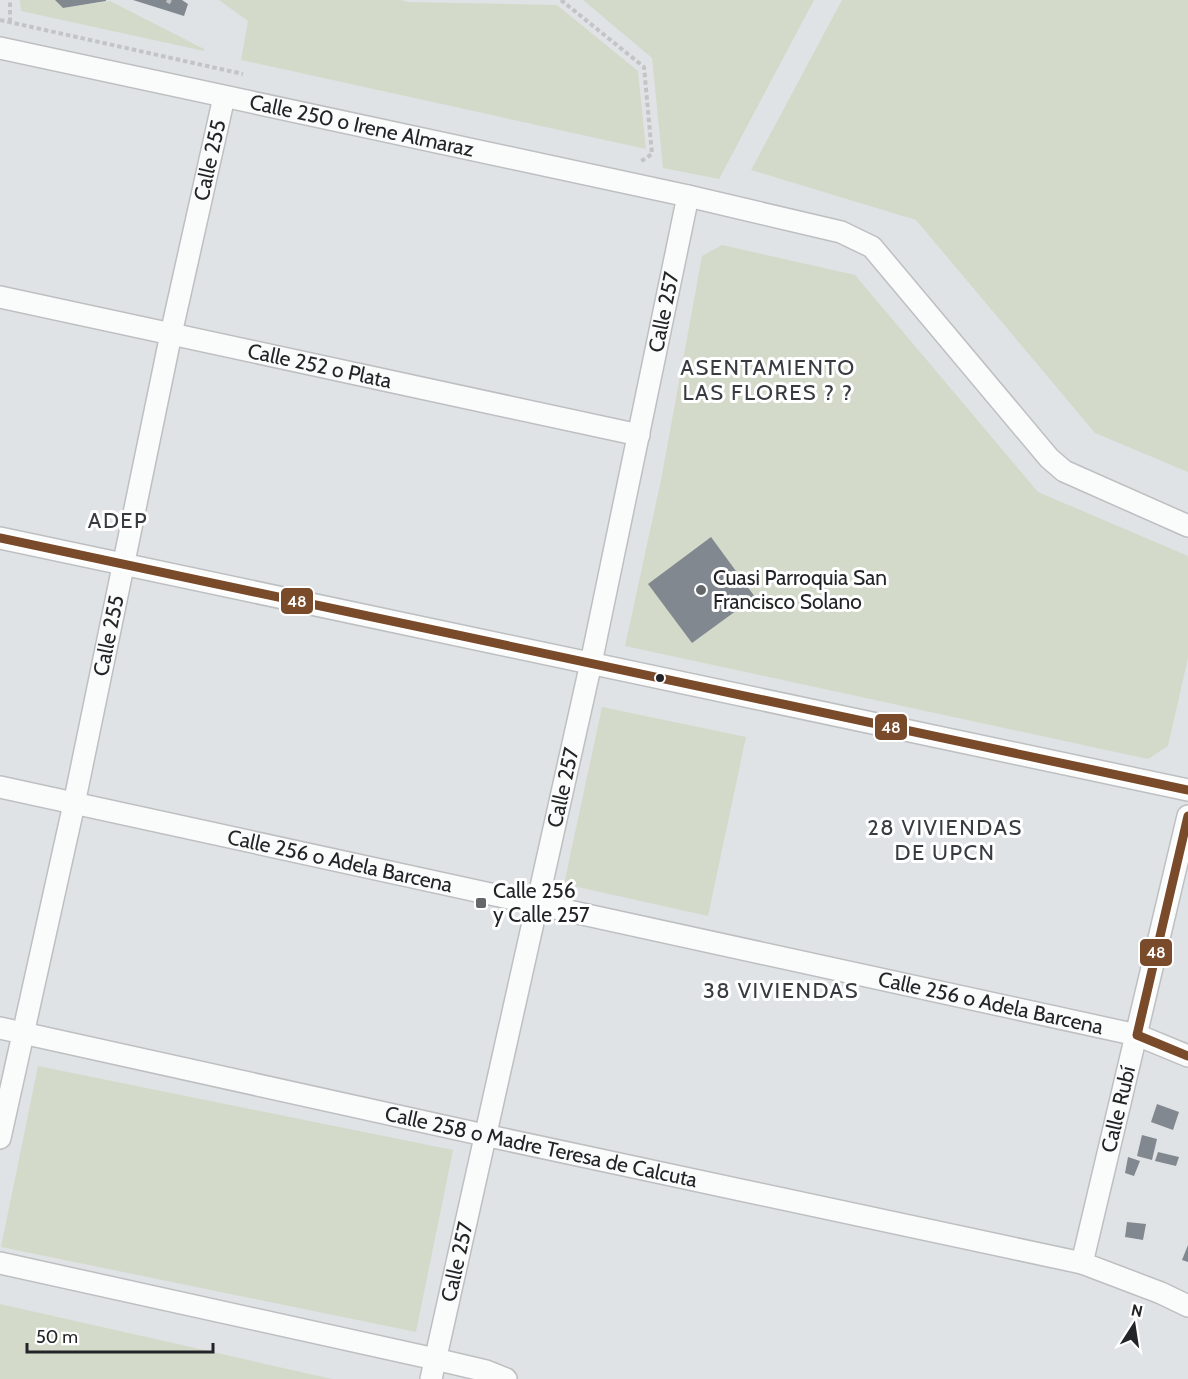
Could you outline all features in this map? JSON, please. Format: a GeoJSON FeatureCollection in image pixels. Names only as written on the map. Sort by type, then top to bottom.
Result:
{"type":"FeatureCollection","features":[{"type":"Feature","properties":{"kind":"street","name":"Calle 250 o Irene Almaraz"},"geometry":{"type":"LineString","coordinates":[[0,48],[688,195],[841,232],[872,247],[1049,458],[1064,471],[1188,526]]}},
{"type":"Feature","properties":{"kind":"street","name":"Calle 255"},"geometry":{"type":"LineString","coordinates":[[0,1138],[74,804],[171,334],[224,97]]}},
{"type":"Feature","properties":{"kind":"street","name":"Calle 257"},"geometry":{"type":"LineString","coordinates":[[433,1369],[591,663],[688,195]]}},
{"type":"Feature","properties":{"kind":"street","name":"Calle 252 o Plata"},"geometry":{"type":"LineString","coordinates":[[0,297],[639,435]]}},
{"type":"Feature","properties":{"kind":"street"},"geometry":{"type":"LineString","coordinates":[[0,538],[1188,790]]}},
{"type":"Feature","properties":{"kind":"street","name":"Calle 256 o Adela Barcena"},"geometry":{"type":"LineString","coordinates":[[0,788],[1137,1035],[1188,1056]]}},
{"type":"Feature","properties":{"kind":"street","name":"Calle Rubí"},"geometry":{"type":"LineString","coordinates":[[1082,1263],[1188,816]]}},
{"type":"Feature","properties":{"kind":"street","name":"Calle 258 o Madre Teresa de Calcuta"},"geometry":{"type":"LineString","coordinates":[[0,1028],[484,1136],[1082,1263],[1161,1293],[1188,1306]]}},
{"type":"Feature","properties":{"kind":"street"},"geometry":{"type":"LineString","coordinates":[[0,1263],[433,1369],[486,1371],[506,1379]]}},
{"type":"Feature","properties":{"kind":"path"},"geometry":{"type":"LineString","coordinates":[[10,0],[10,22]]}},
{"type":"Feature","properties":{"kind":"path"},"geometry":{"type":"LineString","coordinates":[[167,0],[173,4]]}},
{"type":"Feature","properties":{"kind":"path"},"geometry":{"type":"LineString","coordinates":[[561,0],[644,67],[652,154],[639,163]]}},
{"type":"Feature","properties":{"kind":"path"},"geometry":{"type":"LineString","coordinates":[[0,20],[255,77]]}},
{"type":"Feature","properties":{"kind":"green space"},"geometry":{"type":"Polygon","coordinates":[[[20,0],[55,0],[63,8],[110,1],[204,51],[21,11],[20,0]]]}},
{"type":"Feature","properties":{"kind":"green space"},"geometry":{"type":"Polygon","coordinates":[[[219,0],[401,0],[557,5],[638,71],[646,149],[241,60],[248,21],[219,0]]]}},
{"type":"Feature","properties":{"kind":"green space"},"geometry":{"type":"Polygon","coordinates":[[[583,0],[814,0],[719,179],[663,168],[652,58],[583,0]]]}},
{"type":"Feature","properties":{"kind":"green space"},"geometry":{"type":"Polygon","coordinates":[[[842,0],[1188,0],[1188,472],[1095,433],[916,220],[751,170],[842,0]]]}},
{"type":"Feature","properties":{"kind":"green space"},"geometry":{"type":"Polygon","coordinates":[[[722,245],[855,275],[1038,492],[1188,556],[1188,658],[1168,746],[1148,759],[625,646],[661,480],[702,256],[722,245]]]}},
{"type":"Feature","properties":{"kind":"green space"},"geometry":{"type":"Polygon","coordinates":[[[602,707],[746,737],[708,916],[564,884],[602,707]]]}},
{"type":"Feature","properties":{"kind":"green space"},"geometry":{"type":"Polygon","coordinates":[[[38,1066],[453,1150],[416,1332],[1,1247],[38,1066]]]}},
{"type":"Feature","properties":{"kind":"green space"},"geometry":{"type":"Polygon","coordinates":[[[0,1304],[332,1379],[0,1379],[0,1304]]]}},
{"type":"Feature","properties":{"kind":"building"},"geometry":{"type":"Polygon","coordinates":[[[55,0],[106,0],[106,1],[63,8],[55,0]]]}},
{"type":"Feature","properties":{"kind":"building"},"geometry":{"type":"Polygon","coordinates":[[[133,0],[182,0],[188,4],[184,16],[133,0]]]}},
{"type":"Feature","properties":{"kind":"building","name":"Cuasi Parroquia San Francisco Solano"},"geometry":{"type":"Polygon","coordinates":[[[711,537],[755,597],[692,643],[648,584],[711,537]]]}},
{"type":"Feature","properties":{"kind":"building"},"geometry":{"type":"Polygon","coordinates":[[[1157,1104],[1179,1112],[1173,1130],[1151,1122],[1157,1104]]]}},
{"type":"Feature","properties":{"kind":"building"},"geometry":{"type":"Polygon","coordinates":[[[1142,1135],[1157,1139],[1152,1160],[1137,1156],[1142,1135]]]}},
{"type":"Feature","properties":{"kind":"building"},"geometry":{"type":"Polygon","coordinates":[[[1158,1152],[1179,1157],[1176,1166],[1155,1161],[1158,1152]]]}},
{"type":"Feature","properties":{"kind":"building"},"geometry":{"type":"Polygon","coordinates":[[[1128,1157],[1140,1161],[1134,1176],[1125,1173],[1128,1157]]]}},
{"type":"Feature","properties":{"kind":"building"},"geometry":{"type":"Polygon","coordinates":[[[1127,1222],[1146,1224],[1143,1240],[1125,1237],[1127,1222]]]}},
{"type":"Feature","properties":{"kind":"building"},"geometry":{"type":"Polygon","coordinates":[[[1188,1245],[1188,1262],[1182,1260],[1188,1245]]]}},
{"type":"Feature","properties":{"kind":"transit line","name":"48"},"geometry":{"type":"LineString","coordinates":[[0,538],[1188,790]]}},
{"type":"Feature","properties":{"kind":"transit line","name":"48"},"geometry":{"type":"LineString","coordinates":[[1188,816],[1137,1035],[1188,1056]]}},
{"type":"Feature","properties":{"kind":"place","name":"Cuasi Parroquia San Francisco Solano"},"geometry":{"type":"Point","coordinates":[701,590]}},
{"type":"Feature","properties":{"kind":"place","name":"Calle 256 y Calle 257"},"geometry":{"type":"Point","coordinates":[481,903]}},
{"type":"Feature","properties":{"kind":"district","name":"ASENTAMIENTO LAS FLORES ? ?"},"geometry":{"type":"Point","coordinates":[768,380]}},
{"type":"Feature","properties":{"kind":"district","name":"ADEP"},"geometry":{"type":"Point","coordinates":[118,520]}},
{"type":"Feature","properties":{"kind":"district","name":"28 VIVIENDAS DE UPCN"},"geometry":{"type":"Point","coordinates":[945,840]}},
{"type":"Feature","properties":{"kind":"district","name":"38 VIVIENDAS"},"geometry":{"type":"Point","coordinates":[781,990]}}]}
